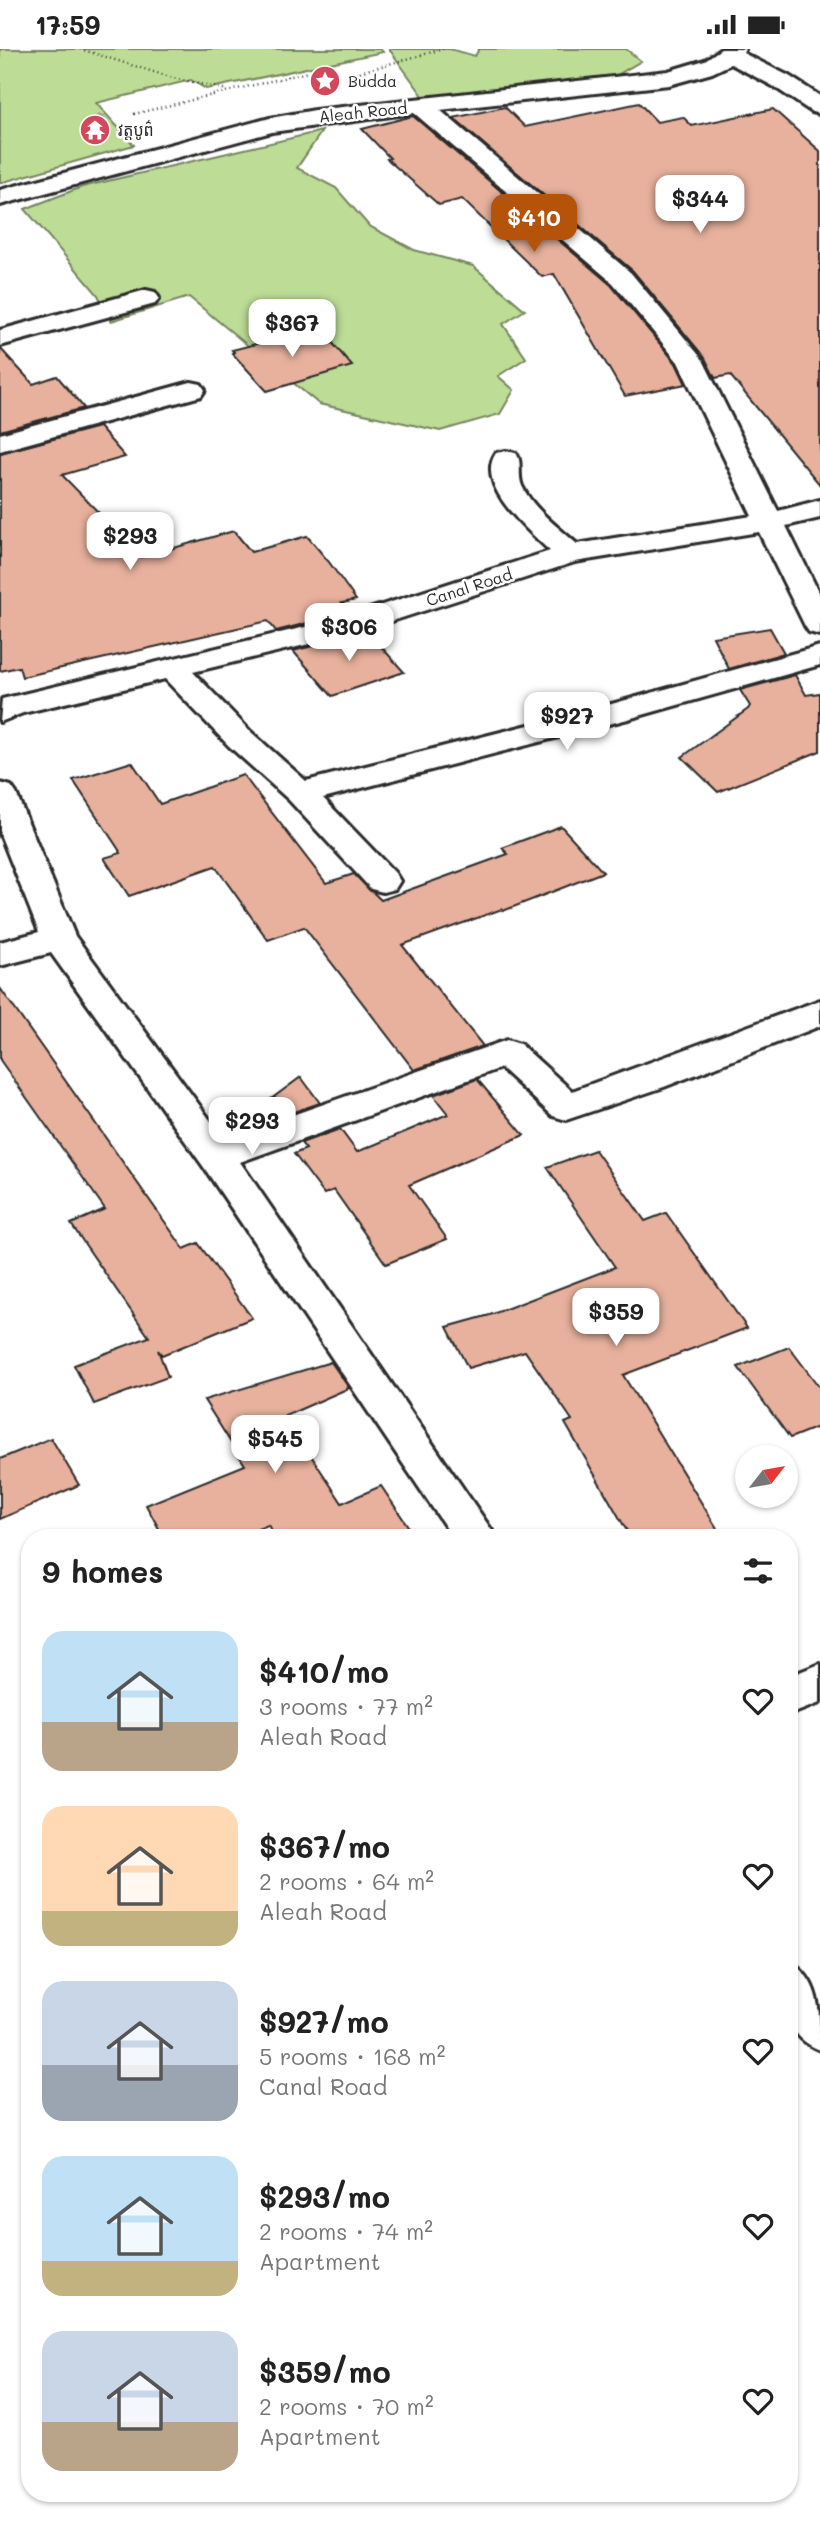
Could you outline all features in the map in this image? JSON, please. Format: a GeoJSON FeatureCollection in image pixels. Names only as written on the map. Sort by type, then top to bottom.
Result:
{"type":"FeatureCollection","features":[{"type":"Feature","properties":{"kind":"street","name":"Aleah Road"},"geometry":{"type":"LineString","coordinates":[[0,198],[270,125],[315,117],[669,78],[717,62],[732,52]]}},
{"type":"Feature","properties":{"kind":"street"},"geometry":{"type":"LineString","coordinates":[[732,52],[820,107]]}},
{"type":"Feature","properties":{"kind":"street"},"geometry":{"type":"LineString","coordinates":[[420,106],[622,278],[658,318],[690,360],[817,610]]}},
{"type":"Feature","properties":{"kind":"street"},"geometry":{"type":"LineString","coordinates":[[0,338],[146,298]]}},
{"type":"Feature","properties":{"kind":"street"},"geometry":{"type":"LineString","coordinates":[[0,443],[191,390]]}},
{"type":"Feature","properties":{"kind":"street"},"geometry":{"type":"LineString","coordinates":[[506,459],[505,476],[510,489],[519,502],[570,554]]}},
{"type":"Feature","properties":{"kind":"street","name":"Canal Road"},"geometry":{"type":"LineString","coordinates":[[0,712],[13,706],[173,670],[344,627],[570,554],[771,521],[820,509]]}},
{"type":"Feature","properties":{"kind":"street"},"geometry":{"type":"LineString","coordinates":[[300,793],[617,712],[820,655]]}},
{"type":"Feature","properties":{"kind":"street"},"geometry":{"type":"LineString","coordinates":[[173,670],[240,739],[300,793],[383,881]]}},
{"type":"Feature","properties":{"kind":"street"},"geometry":{"type":"LineString","coordinates":[[0,793],[58,939],[216,1156],[470,1529]]}},
{"type":"Feature","properties":{"kind":"street"},"geometry":{"type":"LineString","coordinates":[[0,954],[58,939]]}},
{"type":"Feature","properties":{"kind":"street"},"geometry":{"type":"LineString","coordinates":[[216,1156],[507,1053],[566,1107],[651,1079],[820,1011]]}},
{"type":"Feature","properties":{"kind":"street"},"geometry":{"type":"LineString","coordinates":[[798,1692],[820,1683]]}},
{"type":"Feature","properties":{"kind":"street"},"geometry":{"type":"LineString","coordinates":[[798,1996],[820,2027]]}},
{"type":"Feature","properties":{"kind":"path"},"geometry":{"type":"LineString","coordinates":[[80,49],[173,78],[228,90]]}},
{"type":"Feature","properties":{"kind":"path"},"geometry":{"type":"LineString","coordinates":[[359,73],[443,49]]}},
{"type":"Feature","properties":{"kind":"path"},"geometry":{"type":"LineString","coordinates":[[135,114],[308,72],[332,79]]}},
{"type":"Feature","properties":{"kind":"green space"},"geometry":{"type":"Polygon","coordinates":[[[0,49],[380,49],[383,52],[206,89],[191,80],[96,103],[134,145],[0,183],[0,49]]]}},
{"type":"Feature","properties":{"kind":"green space"},"geometry":{"type":"Polygon","coordinates":[[[389,49],[450,49],[475,56],[479,49],[626,49],[641,61],[617,75],[426,100],[389,49]]]}},
{"type":"Feature","properties":{"kind":"green space"},"geometry":{"type":"Polygon","coordinates":[[[322,131],[297,168],[336,188],[369,226],[414,250],[473,266],[525,310],[503,324],[526,358],[498,376],[514,390],[500,414],[440,431],[319,404],[189,297],[111,321],[98,295],[25,209],[82,187],[322,131]]]}},
{"type":"Feature","properties":{"kind":"building"},"geometry":{"type":"Polygon","coordinates":[[[639,103],[657,122],[683,117],[692,126],[773,109],[820,151],[820,485],[730,375],[715,378],[705,358],[633,271],[453,118],[505,107],[525,127],[639,103]]]}},
{"type":"Feature","properties":{"kind":"building"},"geometry":{"type":"Polygon","coordinates":[[[413,116],[611,285],[676,363],[686,384],[625,396],[554,274],[542,277],[462,199],[439,205],[387,159],[390,158],[362,129],[413,116]]]}},
{"type":"Feature","properties":{"kind":"building"},"geometry":{"type":"Polygon","coordinates":[[[320,328],[352,366],[267,391],[232,353],[232,350],[320,328]]]}},
{"type":"Feature","properties":{"kind":"building"},"geometry":{"type":"Polygon","coordinates":[[[0,348],[33,384],[57,376],[84,408],[0,431],[0,348]]]}},
{"type":"Feature","properties":{"kind":"building"},"geometry":{"type":"Polygon","coordinates":[[[99,427],[125,457],[62,475],[142,557],[234,531],[251,552],[307,536],[356,600],[342,603],[351,612],[276,631],[268,621],[22,677],[19,667],[0,671],[0,453],[99,427]]]}},
{"type":"Feature","properties":{"kind":"building"},"geometry":{"type":"Polygon","coordinates":[[[770,628],[784,653],[729,669],[713,637],[770,628]]]}},
{"type":"Feature","properties":{"kind":"building"},"geometry":{"type":"Polygon","coordinates":[[[368,632],[404,672],[332,696],[293,651],[368,632]]]}},
{"type":"Feature","properties":{"kind":"building"},"geometry":{"type":"Polygon","coordinates":[[[795,675],[806,695],[820,693],[820,751],[718,792],[682,757],[748,709],[750,706],[740,690],[795,675]]]}},
{"type":"Feature","properties":{"kind":"building"},"geometry":{"type":"Polygon","coordinates":[[[132,762],[160,804],[243,775],[326,883],[354,874],[381,900],[508,854],[502,848],[561,826],[603,872],[503,911],[502,909],[402,945],[483,1046],[414,1070],[304,927],[268,940],[215,866],[129,896],[104,858],[121,853],[73,780],[132,762]]]}},
{"type":"Feature","properties":{"kind":"building"},"geometry":{"type":"Polygon","coordinates":[[[0,988],[184,1249],[198,1243],[252,1318],[162,1355],[158,1350],[168,1377],[94,1404],[74,1365],[149,1337],[71,1224],[105,1209],[0,1060],[0,988]]]}},
{"type":"Feature","properties":{"kind":"building"},"geometry":{"type":"Polygon","coordinates":[[[301,1077],[320,1103],[282,1116],[271,1099],[301,1077]]]}},
{"type":"Feature","properties":{"kind":"building"},"geometry":{"type":"Polygon","coordinates":[[[477,1079],[524,1135],[409,1185],[447,1239],[386,1264],[334,1190],[324,1194],[294,1154],[306,1149],[301,1143],[340,1129],[357,1152],[448,1114],[433,1095],[477,1079]]]}},
{"type":"Feature","properties":{"kind":"building"},"geometry":{"type":"Polygon","coordinates":[[[595,1150],[645,1221],[666,1213],[747,1328],[623,1375],[717,1529],[626,1529],[565,1423],[572,1420],[525,1351],[468,1368],[447,1327],[490,1315],[615,1267],[547,1167],[595,1150]]]}},
{"type":"Feature","properties":{"kind":"building"},"geometry":{"type":"Polygon","coordinates":[[[789,1347],[820,1388],[820,1426],[790,1438],[738,1367],[789,1347]]]}},
{"type":"Feature","properties":{"kind":"building"},"geometry":{"type":"Polygon","coordinates":[[[331,1362],[349,1388],[285,1416],[342,1503],[381,1486],[410,1529],[270,1529],[268,1525],[258,1529],[159,1529],[146,1505],[245,1465],[204,1400],[331,1362]]]}},
{"type":"Feature","properties":{"kind":"building"},"geometry":{"type":"Polygon","coordinates":[[[51,1438],[79,1485],[0,1519],[0,1459],[51,1438]]]}},
{"type":"Feature","properties":{"kind":"place","name":"Budda"},"geometry":{"type":"Point","coordinates":[325,81]}},
{"type":"Feature","properties":{"kind":"place","name":"វត្តបូព៌"},"geometry":{"type":"Point","coordinates":[95,130]}}]}
